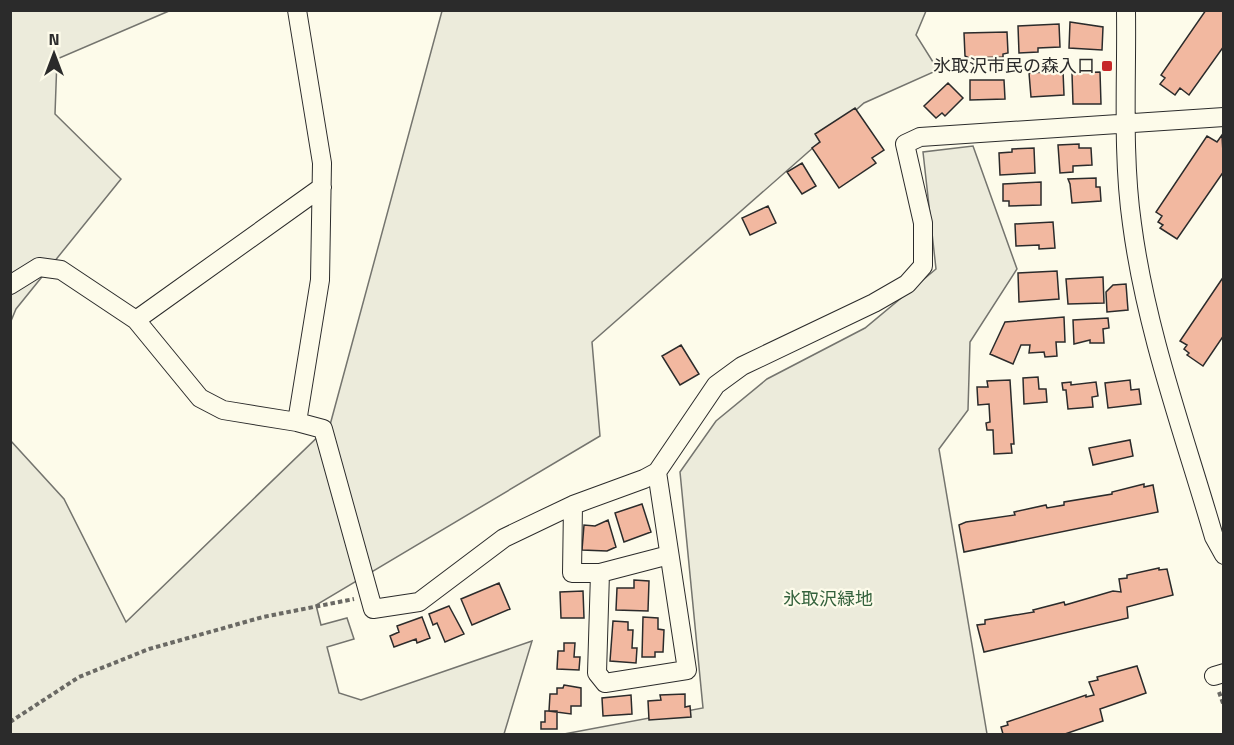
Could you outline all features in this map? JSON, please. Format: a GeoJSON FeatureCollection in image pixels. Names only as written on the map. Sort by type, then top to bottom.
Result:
{"type":"FeatureCollection","features":[{"type":"Feature","properties":{"kind":"street"},"geometry":{"type":"LineString","coordinates":[[297,10],[322,163],[320,280],[297,422]]}},
{"type":"Feature","properties":{"kind":"street"},"geometry":{"type":"LineString","coordinates":[[1126,10],[1127,171],[1132,224],[1148,312],[1214,537],[1224,555]]}},
{"type":"Feature","properties":{"kind":"street"},"geometry":{"type":"LineString","coordinates":[[10,285],[39,267],[61,270],[136,320],[200,398],[223,410],[297,422],[323,429],[372,609],[419,602],[504,538],[573,505],[657,472],[716,385],[742,366],[874,303],[907,284],[923,267],[923,223],[905,144],[920,137],[1224,117]]}},
{"type":"Feature","properties":{"kind":"street"},"geometry":{"type":"LineString","coordinates":[[136,320],[322,187]]}},
{"type":"Feature","properties":{"kind":"street"},"geometry":{"type":"LineString","coordinates":[[600,573],[597,673],[605,683],[687,670],[657,472]]}},
{"type":"Feature","properties":{"kind":"street"},"geometry":{"type":"LineString","coordinates":[[573,505],[572,573],[600,573],[669,555]]}},
{"type":"Feature","properties":{"kind":"path"},"geometry":{"type":"LineString","coordinates":[[10,722],[79,677],[117,661],[203,633],[344,600]]}},
{"type":"Feature","properties":{"kind":"green space"},"geometry":{"type":"Polygon","coordinates":[[[11,11],[169,11],[57,59],[55,114],[121,179],[16,309],[11,321],[11,11]]]}},
{"type":"Feature","properties":{"kind":"green space"},"geometry":{"type":"Polygon","coordinates":[[[442,11],[926,11],[916,35],[938,70],[864,103],[592,342],[600,436],[316,605],[321,625],[347,618],[354,639],[327,647],[339,693],[361,700],[532,641],[504,734],[11,734],[10,440],[64,499],[126,622],[330,425],[442,11]]]}},
{"type":"Feature","properties":{"kind":"green space","name":"氷取沢緑地"},"geometry":{"type":"Polygon","coordinates":[[[973,146],[1017,269],[970,342],[968,410],[939,449],[987,734],[564,734],[703,708],[680,472],[716,421],[767,379],[865,328],[936,269],[923,152],[973,146]]]}},
{"type":"Feature","properties":{"kind":"building"},"geometry":{"type":"Polygon","coordinates":[[[1206,10],[1224,10],[1224,46],[1189,95],[1180,88],[1175,95],[1160,84],[1165,78],[1161,75],[1206,10]]]}},
{"type":"Feature","properties":{"kind":"building"},"geometry":{"type":"Polygon","coordinates":[[[1070,22],[1103,27],[1102,50],[1069,48],[1070,22]]]}},
{"type":"Feature","properties":{"kind":"building"},"geometry":{"type":"Polygon","coordinates":[[[1059,24],[1060,47],[1038,48],[1038,52],[1019,53],[1018,26],[1059,24]]]}},
{"type":"Feature","properties":{"kind":"building"},"geometry":{"type":"Polygon","coordinates":[[[1007,32],[1008,53],[1003,54],[1003,57],[969,58],[965,56],[964,33],[1007,32]]]}},
{"type":"Feature","properties":{"kind":"building"},"geometry":{"type":"Polygon","coordinates":[[[1063,71],[1064,95],[1031,97],[1029,73],[1063,71]]]}},
{"type":"Feature","properties":{"kind":"building"},"geometry":{"type":"Polygon","coordinates":[[[1100,72],[1101,104],[1073,104],[1072,73],[1100,72]]]}},
{"type":"Feature","properties":{"kind":"building"},"geometry":{"type":"Polygon","coordinates":[[[970,80],[1004,80],[1005,99],[970,100],[970,80]]]}},
{"type":"Feature","properties":{"kind":"building"},"geometry":{"type":"Polygon","coordinates":[[[948,83],[963,98],[945,116],[942,113],[936,118],[924,106],[948,83]]]}},
{"type":"Feature","properties":{"kind":"building"},"geometry":{"type":"Polygon","coordinates":[[[855,108],[884,150],[872,158],[876,163],[839,188],[812,148],[820,142],[815,134],[855,108]]]}},
{"type":"Feature","properties":{"kind":"building"},"geometry":{"type":"Polygon","coordinates":[[[1222,135],[1224,171],[1177,239],[1160,228],[1163,225],[1158,222],[1162,216],[1156,212],[1207,136],[1217,142],[1222,135]]]}},
{"type":"Feature","properties":{"kind":"building"},"geometry":{"type":"Polygon","coordinates":[[[1079,144],[1079,148],[1091,148],[1092,165],[1073,166],[1073,172],[1060,173],[1058,145],[1079,144]]]}},
{"type":"Feature","properties":{"kind":"building"},"geometry":{"type":"Polygon","coordinates":[[[1034,148],[1035,173],[1000,175],[999,153],[1012,152],[1012,149],[1034,148]]]}},
{"type":"Feature","properties":{"kind":"building"},"geometry":{"type":"Polygon","coordinates":[[[802,163],[816,186],[802,194],[787,172],[802,163]]]}},
{"type":"Feature","properties":{"kind":"building"},"geometry":{"type":"Polygon","coordinates":[[[1096,178],[1096,187],[1100,187],[1101,201],[1072,203],[1068,179],[1096,178]]]}},
{"type":"Feature","properties":{"kind":"building"},"geometry":{"type":"Polygon","coordinates":[[[1041,182],[1041,205],[1009,206],[1009,201],[1003,201],[1003,184],[1041,182]]]}},
{"type":"Feature","properties":{"kind":"building"},"geometry":{"type":"Polygon","coordinates":[[[768,206],[776,223],[750,235],[742,218],[768,206]]]}},
{"type":"Feature","properties":{"kind":"building"},"geometry":{"type":"Polygon","coordinates":[[[1053,222],[1055,248],[1039,249],[1039,245],[1016,246],[1015,224],[1053,222]]]}},
{"type":"Feature","properties":{"kind":"building"},"geometry":{"type":"Polygon","coordinates":[[[1057,271],[1059,299],[1019,302],[1018,273],[1057,271]]]}},
{"type":"Feature","properties":{"kind":"building"},"geometry":{"type":"Polygon","coordinates":[[[1224,276],[1224,335],[1203,366],[1187,355],[1189,353],[1184,349],[1187,345],[1180,341],[1224,276]]]}},
{"type":"Feature","properties":{"kind":"building"},"geometry":{"type":"Polygon","coordinates":[[[1103,277],[1104,303],[1068,304],[1066,279],[1103,277]]]}},
{"type":"Feature","properties":{"kind":"building"},"geometry":{"type":"Polygon","coordinates":[[[1126,284],[1128,310],[1107,312],[1106,292],[1113,285],[1126,284]]]}},
{"type":"Feature","properties":{"kind":"building"},"geometry":{"type":"Polygon","coordinates":[[[1064,317],[1065,342],[1056,342],[1057,356],[1045,357],[1044,352],[1029,353],[1030,345],[1021,345],[1013,364],[990,354],[1005,322],[1064,317]]]}},
{"type":"Feature","properties":{"kind":"building"},"geometry":{"type":"Polygon","coordinates":[[[1108,318],[1109,328],[1103,329],[1104,343],[1090,343],[1090,340],[1074,344],[1073,320],[1108,318]]]}},
{"type":"Feature","properties":{"kind":"building"},"geometry":{"type":"Polygon","coordinates":[[[681,345],[699,374],[680,385],[662,356],[681,345]]]}},
{"type":"Feature","properties":{"kind":"building"},"geometry":{"type":"Polygon","coordinates":[[[1038,377],[1039,389],[1046,389],[1047,402],[1024,404],[1023,378],[1038,377]]]}},
{"type":"Feature","properties":{"kind":"building"},"geometry":{"type":"Polygon","coordinates":[[[1010,380],[1014,444],[1011,444],[1012,453],[994,454],[993,430],[987,430],[986,423],[990,422],[989,404],[978,405],[977,387],[988,387],[987,381],[1010,380]]]}},
{"type":"Feature","properties":{"kind":"building"},"geometry":{"type":"Polygon","coordinates":[[[1130,380],[1131,390],[1139,389],[1141,404],[1108,408],[1105,383],[1130,380]]]}},
{"type":"Feature","properties":{"kind":"building"},"geometry":{"type":"Polygon","coordinates":[[[1071,382],[1071,385],[1096,382],[1098,396],[1092,397],[1093,407],[1068,409],[1066,390],[1063,390],[1062,383],[1071,382]]]}},
{"type":"Feature","properties":{"kind":"building"},"geometry":{"type":"Polygon","coordinates":[[[1130,440],[1133,456],[1093,465],[1089,448],[1130,440]]]}},
{"type":"Feature","properties":{"kind":"building"},"geometry":{"type":"Polygon","coordinates":[[[1144,484],[1144,487],[1153,485],[1158,512],[964,552],[959,525],[966,522],[1015,515],[1014,512],[1046,505],[1047,508],[1064,505],[1064,502],[1112,494],[1112,492],[1144,484]]]}},
{"type":"Feature","properties":{"kind":"building"},"geometry":{"type":"Polygon","coordinates":[[[642,504],[651,532],[624,542],[615,513],[642,504]]]}},
{"type":"Feature","properties":{"kind":"building"},"geometry":{"type":"Polygon","coordinates":[[[608,520],[616,547],[607,551],[582,550],[584,525],[595,526],[608,520]]]}},
{"type":"Feature","properties":{"kind":"building"},"geometry":{"type":"Polygon","coordinates":[[[1159,568],[1159,570],[1167,569],[1173,595],[1127,607],[1128,618],[984,652],[977,625],[985,624],[985,620],[1034,612],[1033,610],[1064,602],[1065,605],[1113,591],[1121,592],[1119,579],[1159,568]]]}},
{"type":"Feature","properties":{"kind":"building"},"geometry":{"type":"Polygon","coordinates":[[[634,580],[649,581],[648,611],[616,610],[617,588],[634,588],[634,580]]]}},
{"type":"Feature","properties":{"kind":"building"},"geometry":{"type":"Polygon","coordinates":[[[499,583],[510,609],[472,625],[461,599],[499,583]]]}},
{"type":"Feature","properties":{"kind":"building"},"geometry":{"type":"Polygon","coordinates":[[[583,591],[584,618],[561,618],[560,592],[583,591]]]}},
{"type":"Feature","properties":{"kind":"building"},"geometry":{"type":"Polygon","coordinates":[[[449,606],[464,634],[445,642],[437,623],[433,625],[429,614],[449,606]]]}},
{"type":"Feature","properties":{"kind":"building"},"geometry":{"type":"Polygon","coordinates":[[[422,617],[430,638],[417,643],[416,639],[394,647],[390,636],[399,632],[397,626],[422,617]]]}},
{"type":"Feature","properties":{"kind":"building"},"geometry":{"type":"Polygon","coordinates":[[[643,617],[658,618],[658,629],[664,630],[663,652],[655,652],[655,657],[642,657],[643,617]]]}},
{"type":"Feature","properties":{"kind":"building"},"geometry":{"type":"Polygon","coordinates":[[[613,621],[628,622],[628,630],[633,630],[632,648],[637,648],[636,663],[610,661],[613,621]]]}},
{"type":"Feature","properties":{"kind":"building"},"geometry":{"type":"Polygon","coordinates":[[[564,643],[575,643],[574,657],[580,657],[579,670],[557,669],[558,651],[564,651],[564,643]]]}},
{"type":"Feature","properties":{"kind":"building"},"geometry":{"type":"Polygon","coordinates":[[[1137,666],[1146,693],[1100,709],[1103,721],[1065,734],[1003,734],[1001,727],[1008,725],[1007,722],[1086,695],[1086,697],[1094,695],[1089,682],[1098,680],[1097,677],[1137,666]]]}},
{"type":"Feature","properties":{"kind":"building"},"geometry":{"type":"Polygon","coordinates":[[[564,685],[581,688],[581,706],[571,706],[571,714],[549,711],[550,694],[557,694],[557,688],[563,688],[564,685]]]}},
{"type":"Feature","properties":{"kind":"building"},"geometry":{"type":"Polygon","coordinates":[[[685,694],[685,707],[690,706],[691,717],[649,720],[648,701],[661,700],[660,695],[685,694]]]}},
{"type":"Feature","properties":{"kind":"building"},"geometry":{"type":"Polygon","coordinates":[[[631,695],[632,714],[603,716],[602,698],[631,695]]]}},
{"type":"Feature","properties":{"kind":"building"},"geometry":{"type":"Polygon","coordinates":[[[545,711],[557,711],[557,729],[541,729],[541,722],[545,722],[545,711]]]}},
{"type":"Feature","properties":{"kind":"place","name":"氷取沢市民の森入口"},"geometry":{"type":"Point","coordinates":[1107,66]}}]}
